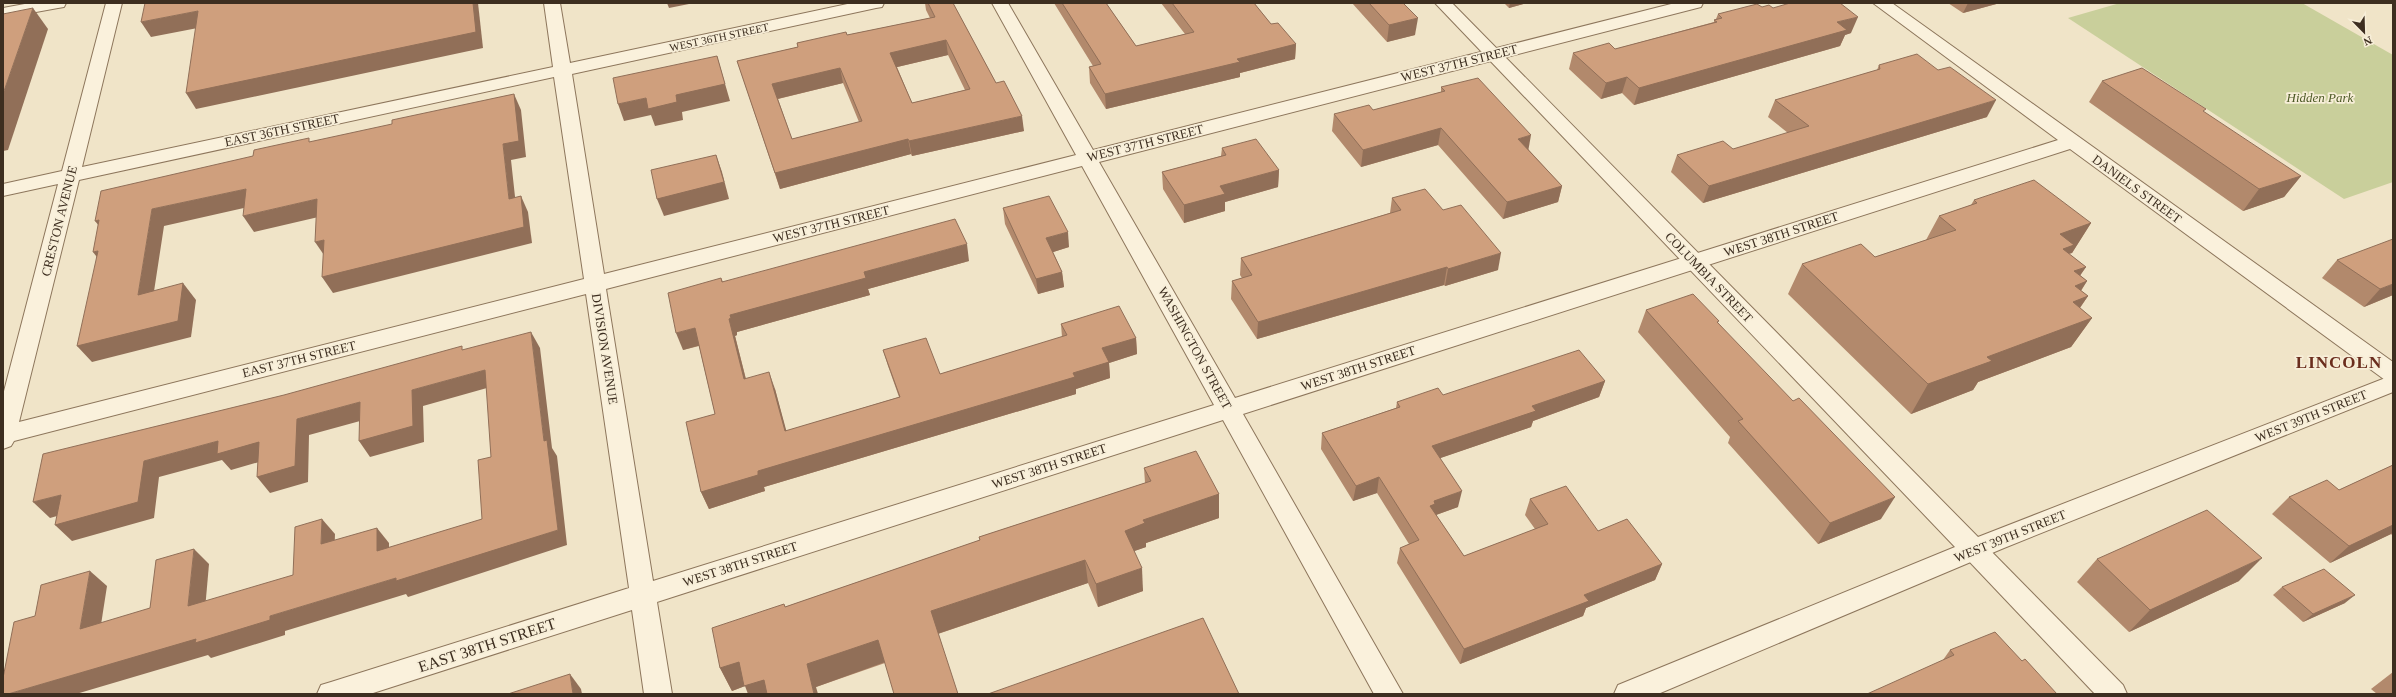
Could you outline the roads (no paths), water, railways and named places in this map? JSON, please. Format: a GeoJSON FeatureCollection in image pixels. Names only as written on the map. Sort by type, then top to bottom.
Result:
{"type":"FeatureCollection","features":[{"type":"Feature","properties":{"kind":"street"},"geometry":{"type":"LineString","coordinates":[[3,13],[58,3]]}},
{"type":"Feature","properties":{"kind":"street","name":"CRESTON AVENUE"},"geometry":{"type":"LineString","coordinates":[[3,436],[114,3]]}},
{"type":"Feature","properties":{"kind":"street","name":"DIVISION AVENUE"},"geometry":{"type":"LineString","coordinates":[[552,3],[658,694]]}},
{"type":"Feature","properties":{"kind":"street","name":"WEST 36TH STREET"},"geometry":{"type":"LineString","coordinates":[[562,70],[876,3]]}},
{"type":"Feature","properties":{"kind":"street","name":"WASHINGTON STREET"},"geometry":{"type":"LineString","coordinates":[[1000,3],[1389,694]]}},
{"type":"Feature","properties":{"kind":"street","name":"COLUMBIA STREET"},"geometry":{"type":"LineString","coordinates":[[1443,3],[2113,694]]}},
{"type":"Feature","properties":{"kind":"street","name":"WEST 37TH STREET"},"geometry":{"type":"LineString","coordinates":[[595,284],[1695,3]]}},
{"type":"Feature","properties":{"kind":"street","name":"DANIELS STREET"},"geometry":{"type":"LineString","coordinates":[[1881,3],[2393,374]]}},
{"type":"Feature","properties":{"kind":"street","name":"EAST 36TH STREET"},"geometry":{"type":"LineString","coordinates":[[3,190],[562,70]]}},
{"type":"Feature","properties":{"kind":"street","name":"WEST 38TH STREET"},"geometry":{"type":"LineString","coordinates":[[643,595],[2072,142]]}},
{"type":"Feature","properties":{"kind":"street","name":"EAST 37TH STREET"},"geometry":{"type":"LineString","coordinates":[[3,436],[595,284]]}},
{"type":"Feature","properties":{"kind":"street","name":"WEST 39TH STREET"},"geometry":{"type":"LineString","coordinates":[[1628,694],[1974,550],[2393,383]]}},
{"type":"Feature","properties":{"kind":"street","name":"EAST 38TH STREET"},"geometry":{"type":"LineString","coordinates":[[330,694],[643,595]]}},
{"type":"Feature","properties":{"kind":"district","name":"LINCOLN"},"geometry":{"type":"Point","coordinates":[2339,362]}},
{"type":"Feature","properties":{"kind":"park label","name":"Hidden Park"},"geometry":{"type":"Point","coordinates":[2320,97]}}]}
